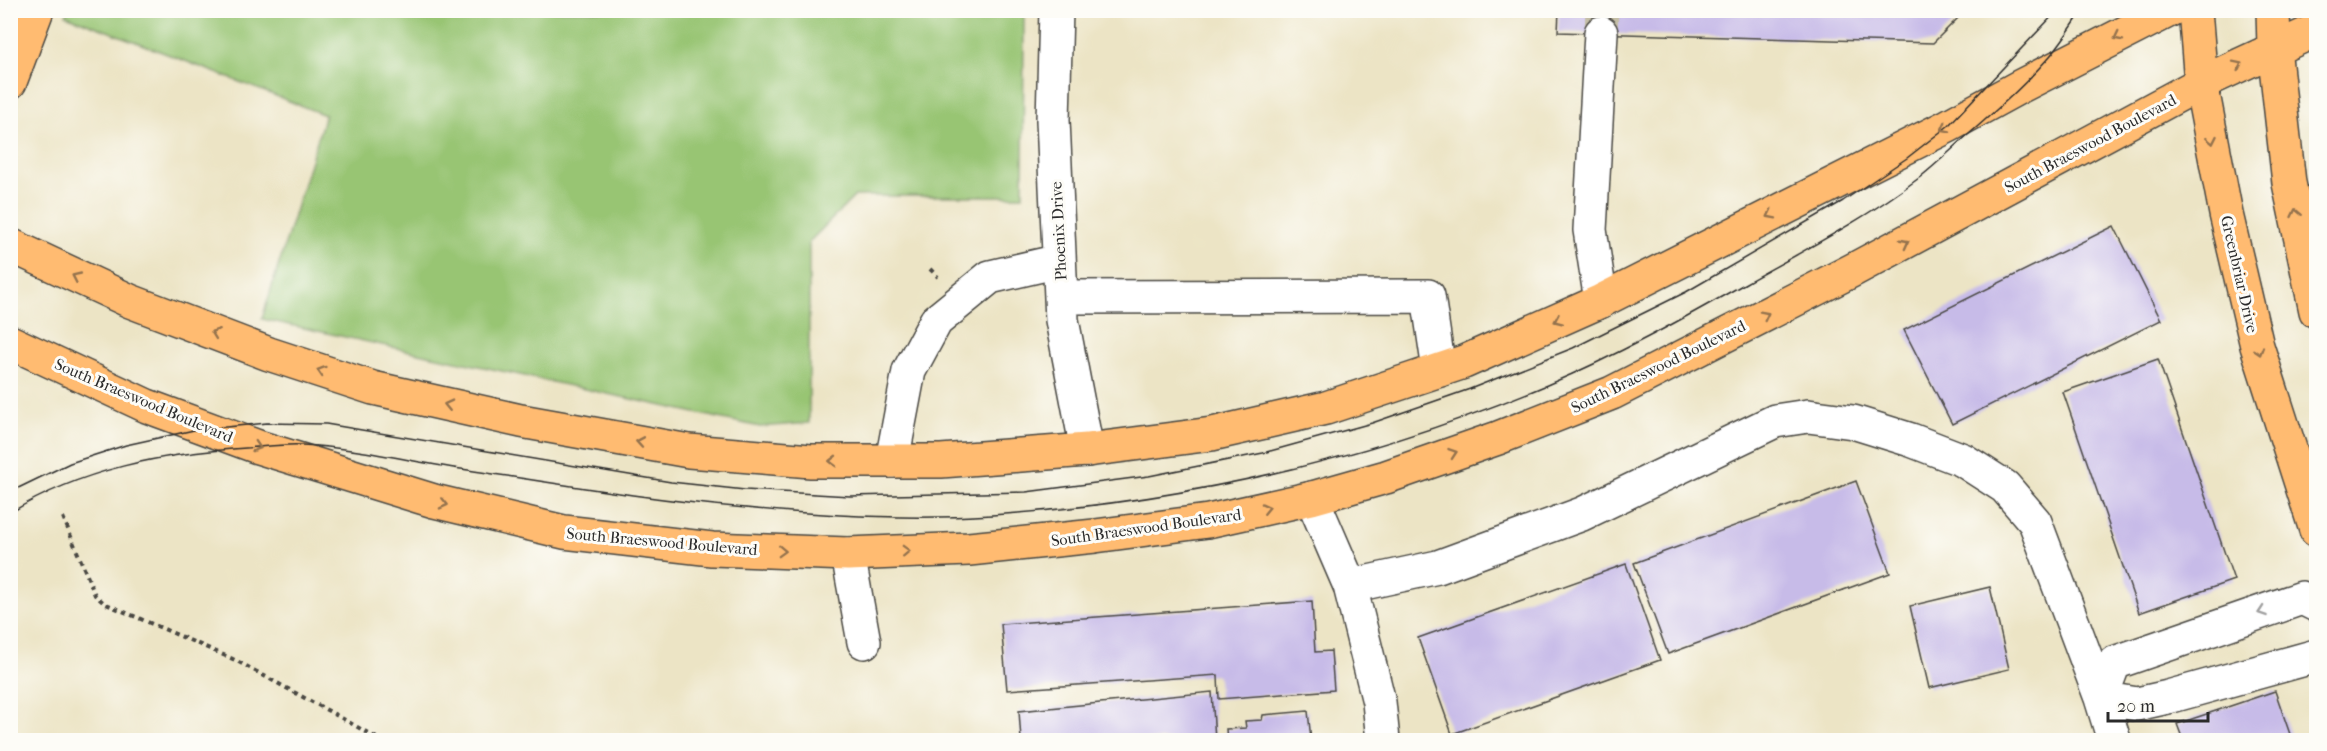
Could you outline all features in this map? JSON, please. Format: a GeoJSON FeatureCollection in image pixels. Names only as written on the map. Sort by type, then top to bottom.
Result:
{"type":"FeatureCollection","features":[{"type":"Feature","properties":{"kind":"main road"},"geometry":{"type":"LineString","coordinates":[[10,82],[37,10]]}},
{"type":"Feature","properties":{"kind":"main road"},"geometry":{"type":"LineString","coordinates":[[10,245],[130,301],[269,354],[373,388],[520,421],[689,451],[812,461],[942,461],[1087,450],[1223,431],[1326,408],[1464,362],[1601,301],[1948,126],[2170,10]]}},
{"type":"Feature","properties":{"kind":"main road","name":"Greenbriar Drive"},"geometry":{"type":"LineString","coordinates":[[2195,10],[2201,83],[2226,214],[2257,346],[2316,530]]}},
{"type":"Feature","properties":{"kind":"main road"},"geometry":{"type":"LineString","coordinates":[[2272,10],[2289,183],[2316,307]]}},
{"type":"Feature","properties":{"kind":"main road","name":"South Braeswood Boulevard"},"geometry":{"type":"LineString","coordinates":[[10,342],[147,406],[206,429],[434,501],[564,532],[712,549],[848,554],[969,549],[1208,521],[1312,498],[1386,477],[1497,438],[1612,393],[1853,270],[2201,83],[2316,30]]}},
{"type":"Feature","properties":{"kind":"street","name":"Phoenix Drive"},"geometry":{"type":"LineString","coordinates":[[1056,10],[1053,120],[1062,320],[1087,450]]}},
{"type":"Feature","properties":{"kind":"street"},"geometry":{"type":"LineString","coordinates":[[1601,33],[1590,230],[1601,301]]}},
{"type":"Feature","properties":{"kind":"street"},"geometry":{"type":"LineString","coordinates":[[892,461],[909,371],[936,321],[990,277],[1059,261]]}},
{"type":"Feature","properties":{"kind":"street"},"geometry":{"type":"LineString","coordinates":[[1061,297],[1428,296],[1439,370]]}},
{"type":"Feature","properties":{"kind":"street"},"geometry":{"type":"LineString","coordinates":[[1350,586],[1438,567],[1582,514],[1775,421],[1808,416],[1853,422],[1911,440],[1962,460],[2005,487],[2035,522],[2101,698],[2114,741]]}},
{"type":"Feature","properties":{"kind":"street"},"geometry":{"type":"LineString","coordinates":[[1312,498],[1350,586],[1379,702],[1383,741]]}},
{"type":"Feature","properties":{"kind":"street"},"geometry":{"type":"LineString","coordinates":[[848,554],[864,642]]}},
{"type":"Feature","properties":{"kind":"street"},"geometry":{"type":"LineString","coordinates":[[2101,698],[2114,663],[2302,598],[2316,605]]}},
{"type":"Feature","properties":{"kind":"street"},"geometry":{"type":"LineString","coordinates":[[2152,650],[2169,697]]}},
{"type":"Feature","properties":{"kind":"street"},"geometry":{"type":"LineString","coordinates":[[2101,698],[2137,704],[2316,656]]}},
{"type":"Feature","properties":{"kind":"path"},"geometry":{"type":"LineString","coordinates":[[63,517],[95,595],[104,603],[235,660],[348,721],[380,741]]}},
{"type":"Feature","properties":{"kind":"path"},"geometry":{"type":"LineString","coordinates":[[10,740],[46,741]]}},
{"type":"Feature","properties":{"kind":"green space"},"geometry":{"type":"Polygon","coordinates":[[[68,10],[1024,11],[1023,196],[855,196],[809,242],[809,423],[760,427],[262,319],[325,115],[66,15],[68,10]]]}},
{"type":"Feature","properties":{"kind":"building"},"geometry":{"type":"Polygon","coordinates":[[[1559,10],[1966,10],[1933,43],[1558,32],[1559,10]]]}},
{"type":"Feature","properties":{"kind":"building"},"geometry":{"type":"Polygon","coordinates":[[[2114,226],[2161,320],[1952,424],[1904,330],[2114,226]]]}},
{"type":"Feature","properties":{"kind":"building"},"geometry":{"type":"Polygon","coordinates":[[[2158,359],[2234,580],[2139,613],[2063,392],[2158,359]]]}},
{"type":"Feature","properties":{"kind":"building"},"geometry":{"type":"Polygon","coordinates":[[[1856,481],[1890,573],[1668,654],[1634,563],[1856,481]]]}},
{"type":"Feature","properties":{"kind":"building"},"geometry":{"type":"Polygon","coordinates":[[[1626,564],[1660,660],[1452,734],[1418,638],[1626,564]]]}},
{"type":"Feature","properties":{"kind":"building"},"geometry":{"type":"Polygon","coordinates":[[[1990,587],[2009,669],[1929,688],[1910,606],[1990,587]]]}},
{"type":"Feature","properties":{"kind":"building"},"geometry":{"type":"Polygon","coordinates":[[[1312,601],[1315,652],[1331,651],[1334,690],[1219,699],[1218,675],[1007,690],[1001,624],[1312,601]]]}},
{"type":"Feature","properties":{"kind":"building"},"geometry":{"type":"Polygon","coordinates":[[[2275,691],[2292,740],[2183,740],[2177,724],[2275,691]]]}},
{"type":"Feature","properties":{"kind":"building"},"geometry":{"type":"Polygon","coordinates":[[[1212,692],[1215,740],[1021,740],[1019,711],[1212,692]]]}},
{"type":"Feature","properties":{"kind":"building"},"geometry":{"type":"Polygon","coordinates":[[[1308,711],[1311,740],[1227,740],[1226,729],[1246,728],[1245,721],[1262,720],[1263,715],[1308,711]]]}},
{"type":"Feature","properties":{"kind":"tunnel"},"geometry":{"type":"LineString","coordinates":[[1601,33],[1602,10]]}},
{"type":"Feature","properties":{"kind":"tram line"},"geometry":{"type":"LineString","coordinates":[[10,492],[70,463],[126,445],[194,430],[267,423],[326,424],[671,482],[745,490],[850,496],[1026,492],[1149,476],[1263,453],[1372,423],[1470,389],[1573,348],[1686,292],[1843,201],[1907,158],[1948,126],[2058,10]]}},
{"type":"Feature","properties":{"kind":"tram line"},"geometry":{"type":"LineString","coordinates":[[10,513],[65,485],[124,466],[215,450],[288,445],[344,449],[676,501],[777,511],[869,516],[992,515],[1063,509],[1135,500],[1275,473],[1413,435],[1547,385],[1648,337],[1856,221],[1919,178],[1996,110],[2029,79],[2054,51],[2083,10]]}}]}
